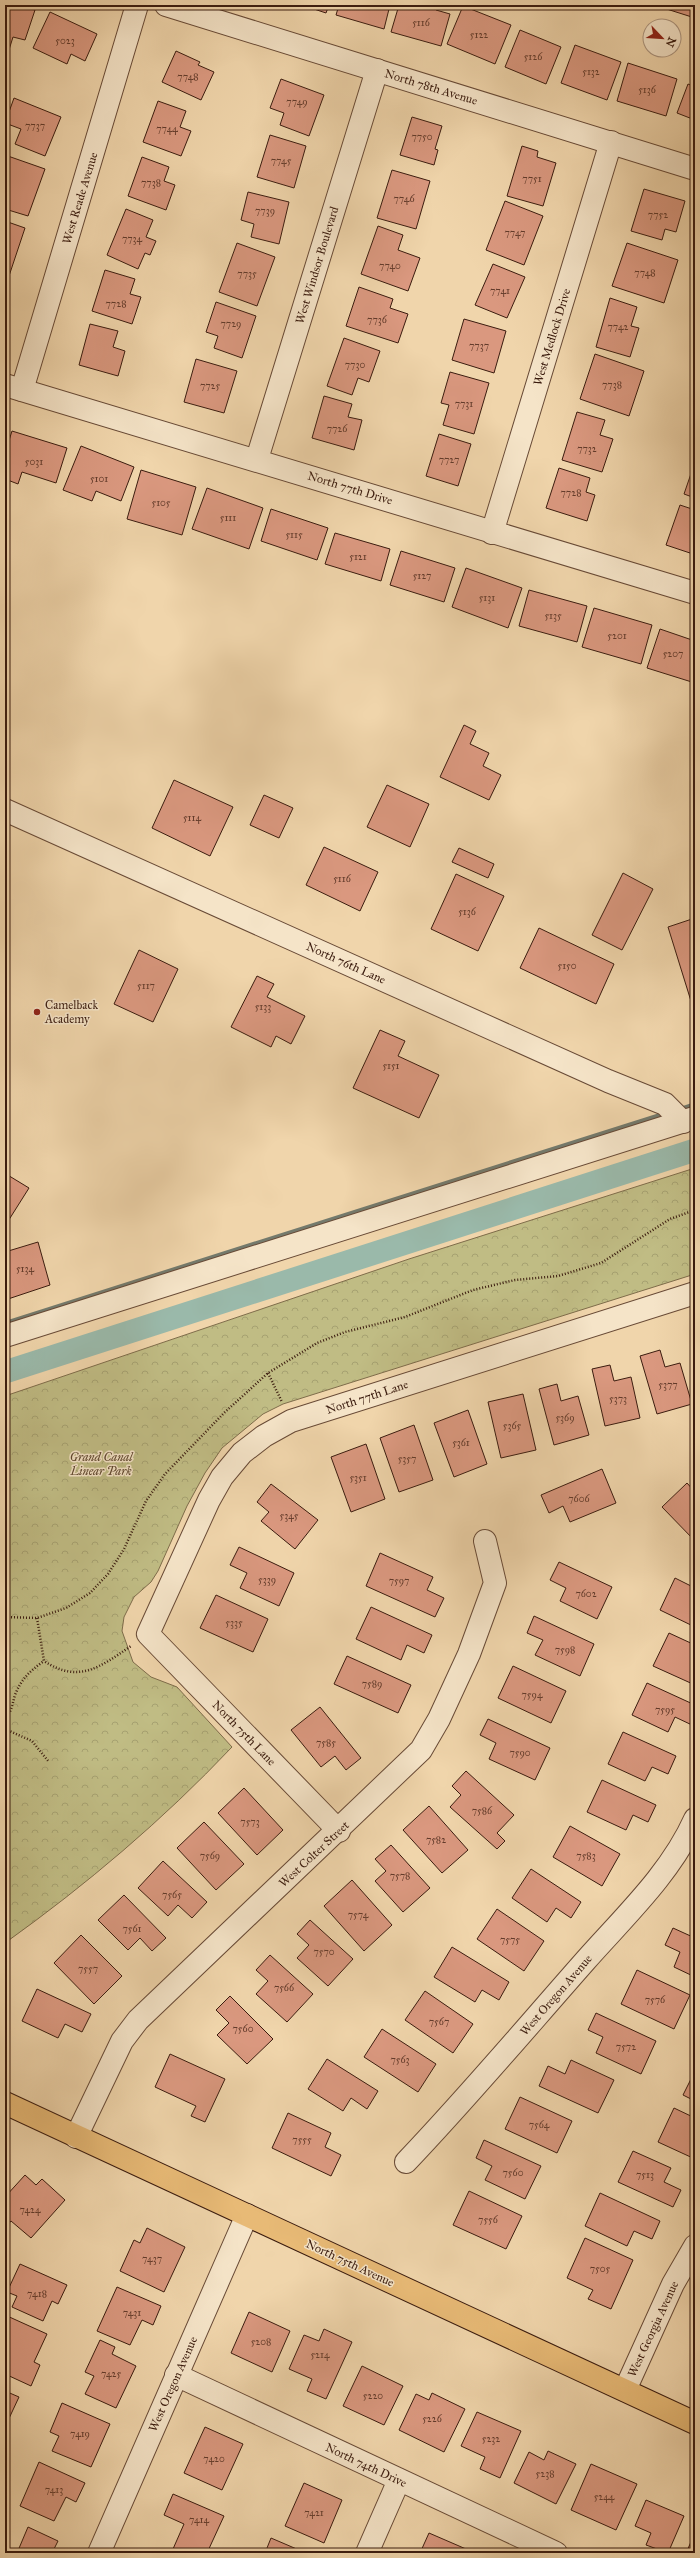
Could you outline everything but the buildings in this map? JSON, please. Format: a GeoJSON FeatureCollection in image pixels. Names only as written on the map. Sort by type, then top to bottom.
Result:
{"type":"FeatureCollection","features":[{"type":"Feature","properties":{"kind":"main road","name":"North 75th Avenue"},"geometry":{"type":"LineString","coordinates":[[5,2103],[695,2423]]}},
{"type":"Feature","properties":{"kind":"street","name":"West Reade Avenue"},"geometry":{"type":"LineString","coordinates":[[14,388],[137,5]]}},
{"type":"Feature","properties":{"kind":"street","name":"North 78th Avenue"},"geometry":{"type":"LineString","coordinates":[[166,5],[611,142],[695,170]]}},
{"type":"Feature","properties":{"kind":"street","name":"West Windsor Boulevard"},"geometry":{"type":"LineString","coordinates":[[257,459],[377,70]]}},
{"type":"Feature","properties":{"kind":"street","name":"West Medlock Drive"},"geometry":{"type":"LineString","coordinates":[[492,533],[611,142]]}},
{"type":"Feature","properties":{"kind":"street","name":"North 77th Drive"},"geometry":{"type":"LineString","coordinates":[[14,388],[257,459],[492,533],[695,593]]}},
{"type":"Feature","properties":{"kind":"street","name":"North 76th Lane"},"geometry":{"type":"LineString","coordinates":[[5,810],[628,1090],[680,1115]]}},
{"type":"Feature","properties":{"kind":"street"},"geometry":{"type":"LineString","coordinates":[[5,1336],[680,1115]]}},
{"type":"Feature","properties":{"kind":"street","name":"North 77th Lane"},"geometry":{"type":"LineString","coordinates":[[148,1634],[209,1500],[222,1477],[242,1453],[264,1436],[291,1421],[695,1293]]}},
{"type":"Feature","properties":{"kind":"street","name":"West Colter Street"},"geometry":{"type":"LineString","coordinates":[[76,2137],[122,2041],[138,2020],[339,1831],[421,1750],[439,1719],[469,1654],[495,1583],[485,1541]]}},
{"type":"Feature","properties":{"kind":"street","name":"North 75th Lane"},"geometry":{"type":"LineString","coordinates":[[148,1634],[339,1831]]}},
{"type":"Feature","properties":{"kind":"street","name":"West Oregon Avenue"},"geometry":{"type":"LineString","coordinates":[[406,2162],[453,2112],[650,1889],[688,1835],[695,1819]]}},
{"type":"Feature","properties":{"kind":"street","name":"West Oregon Avenue"},"geometry":{"type":"LineString","coordinates":[[99,2553],[247,2215]]}},
{"type":"Feature","properties":{"kind":"street","name":"West Georgia Avenue"},"geometry":{"type":"LineString","coordinates":[[625,2390],[673,2284],[695,2246]]}},
{"type":"Feature","properties":{"kind":"street","name":"North 74th Drive"},"geometry":{"type":"LineString","coordinates":[[176,2375],[556,2553]]}},
{"type":"Feature","properties":{"kind":"street"},"geometry":{"type":"LineString","coordinates":[[367,2553],[399,2480]]}},
{"type":"Feature","properties":{"kind":"path"},"geometry":{"type":"LineString","coordinates":[[268,1373],[291,1421]]}},
{"type":"Feature","properties":{"kind":"path"},"geometry":{"type":"LineString","coordinates":[[37,1618],[44,1661]]}},
{"type":"Feature","properties":{"kind":"path"},"geometry":{"type":"LineString","coordinates":[[44,1661],[67,1673],[80,1674],[116,1656],[148,1634]]}},
{"type":"Feature","properties":{"kind":"path"},"geometry":{"type":"LineString","coordinates":[[5,1719],[11,1711],[21,1683],[30,1671],[44,1661]]}},
{"type":"Feature","properties":{"kind":"path"},"geometry":{"type":"LineString","coordinates":[[5,1729],[32,1741],[49,1762]]}},
{"type":"Feature","properties":{"kind":"path"},"geometry":{"type":"LineString","coordinates":[[5,1811],[5,1826]]}},
{"type":"Feature","properties":{"kind":"green space","name":"Grand Canal Linear Park"},"geometry":{"type":"Polygon","coordinates":[[[695,1168],[695,1274],[283,1404],[263,1414],[222,1448],[205,1473],[187,1506],[158,1571],[151,1582],[134,1597],[124,1617],[122,1631],[133,1662],[151,1677],[177,1687],[232,1747],[179,1800],[123,1851],[65,1898],[5,1943],[5,1396],[409,1259],[695,1168]]]}},
{"type":"Feature","properties":{"kind":"waterway"},"geometry":{"type":"LineString","coordinates":[[677,1111],[695,1105]]}},
{"type":"Feature","properties":{"kind":"waterway"},"geometry":{"type":"LineString","coordinates":[[5,1324],[669,1113]]}},
{"type":"Feature","properties":{"kind":"waterway"},"geometry":{"type":"LineString","coordinates":[[5,1372],[695,1150]]}},
{"type":"Feature","properties":{"kind":"place","name":"Camelback Academy"},"geometry":{"type":"Point","coordinates":[37,1012]}}]}
